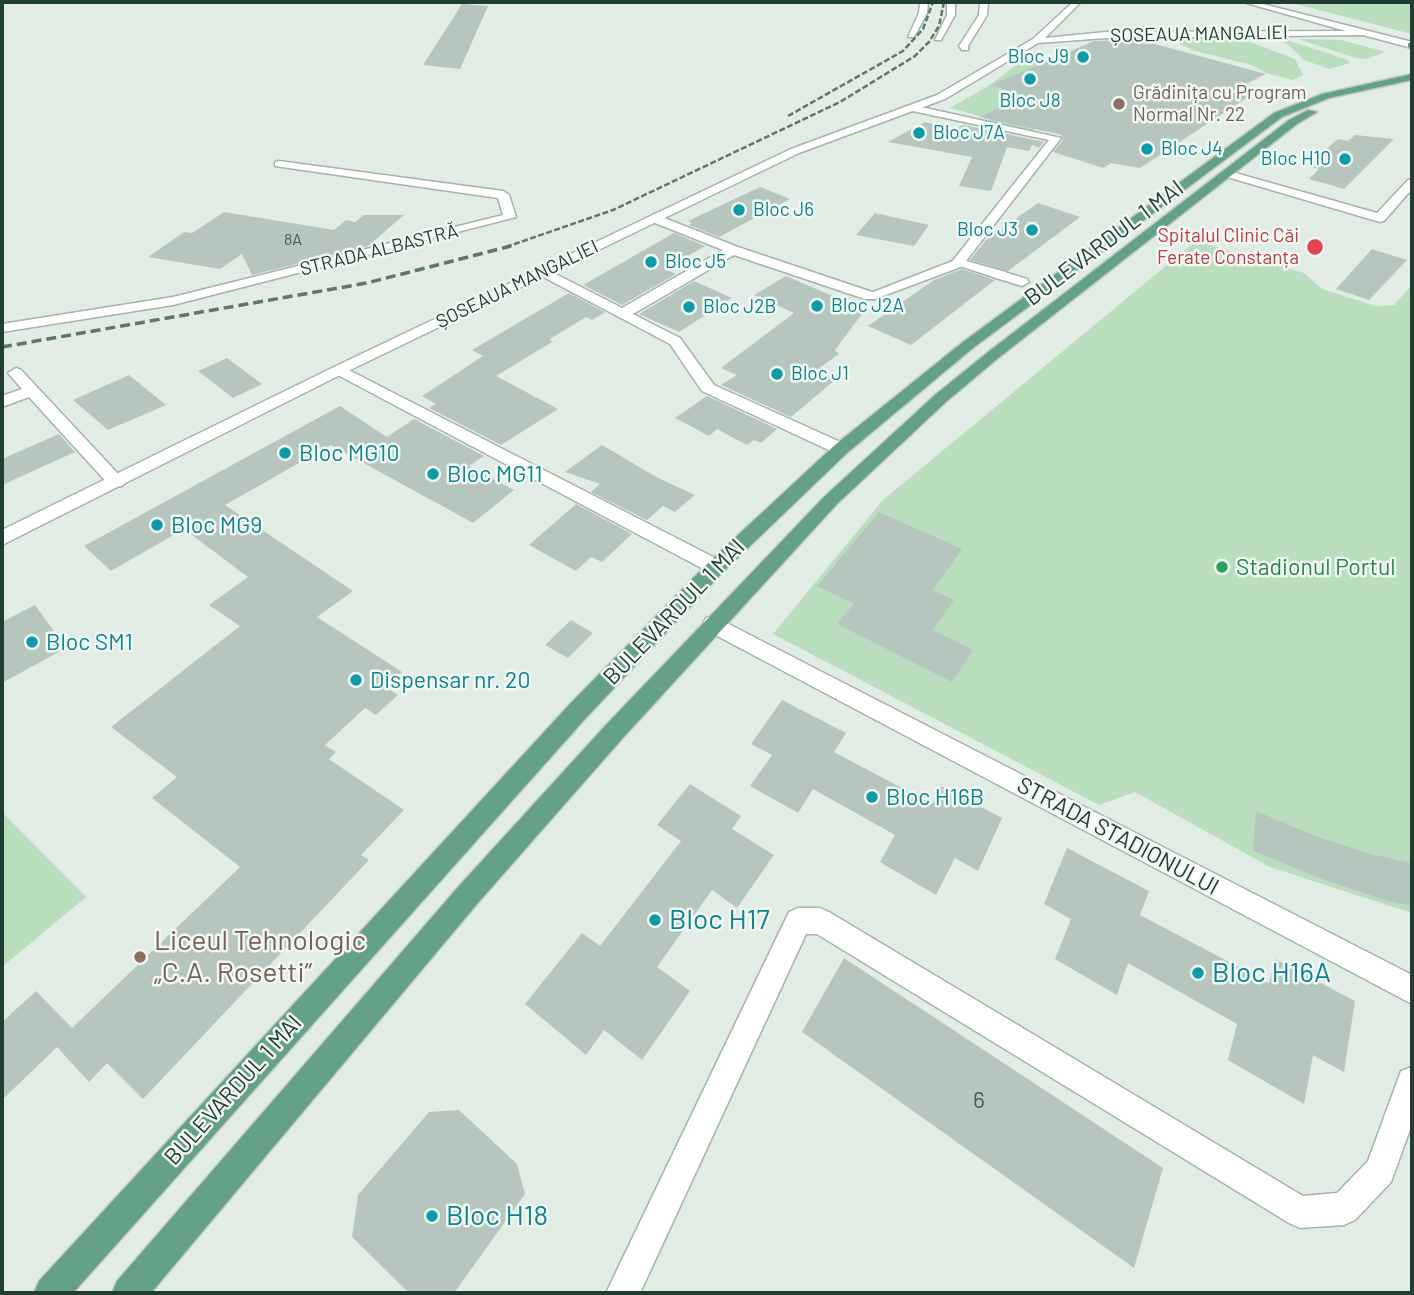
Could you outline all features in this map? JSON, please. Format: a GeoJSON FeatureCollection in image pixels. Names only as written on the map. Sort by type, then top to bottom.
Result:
{"type":"FeatureCollection","features":[{"type":"Feature","properties":{"kind":"main road","name":"BULEVARDUL 1 MAI"},"geometry":{"type":"LineString","coordinates":[[130,1293],[468,895],[713,624],[831,500],[941,398],[1097,273],[1308,113],[1409,80]]}},
{"type":"Feature","properties":{"kind":"main road","name":"BULEVARDUL 1 MAI"},"geometry":{"type":"LineString","coordinates":[[51,1293],[577,712],[716,567],[841,449],[968,345],[1278,115],[1326,96],[1409,80]]}},
{"type":"Feature","properties":{"kind":"street"},"geometry":{"type":"LineString","coordinates":[[911,36],[923,13],[924,2]]}},
{"type":"Feature","properties":{"kind":"street"},"geometry":{"type":"LineString","coordinates":[[938,38],[951,15],[951,2]]}},
{"type":"Feature","properties":{"kind":"street"},"geometry":{"type":"LineString","coordinates":[[965,48],[963,46],[983,15],[984,2]]}},
{"type":"Feature","properties":{"kind":"street","name":"ȘOSEAUA MANGALIEI"},"geometry":{"type":"LineString","coordinates":[[2,538],[339,370],[795,150],[891,113],[912,108],[973,80],[1036,41],[1077,2]]}},
{"type":"Feature","properties":{"kind":"street"},"geometry":{"type":"LineString","coordinates":[[1247,2],[1412,46]]}},
{"type":"Feature","properties":{"kind":"street","name":"ȘOSEAUA MANGALIEI"},"geometry":{"type":"LineString","coordinates":[[1049,30],[1267,26],[1317,22]]}},
{"type":"Feature","properties":{"kind":"street","name":"ȘOSEAUA MANGALIEI"},"geometry":{"type":"LineString","coordinates":[[1036,41],[1106,35],[1361,33]]}},
{"type":"Feature","properties":{"kind":"street"},"geometry":{"type":"LineString","coordinates":[[654,218],[733,250],[870,296],[958,262],[1056,138],[912,108]]}},
{"type":"Feature","properties":{"kind":"street","name":"STRADA ALBASTRĂ"},"geometry":{"type":"LineString","coordinates":[[2,328],[173,300],[510,217],[503,195],[279,164]]}},
{"type":"Feature","properties":{"kind":"street"},"geometry":{"type":"LineString","coordinates":[[1228,174],[1380,218],[1412,182]]}},
{"type":"Feature","properties":{"kind":"street"},"geometry":{"type":"LineString","coordinates":[[624,313],[733,250]]}},
{"type":"Feature","properties":{"kind":"street"},"geometry":{"type":"LineString","coordinates":[[958,262],[1022,282]]}},
{"type":"Feature","properties":{"kind":"street"},"geometry":{"type":"LineString","coordinates":[[541,272],[675,341],[708,388],[841,449]]}},
{"type":"Feature","properties":{"kind":"street"},"geometry":{"type":"LineString","coordinates":[[339,370],[716,567]]}},
{"type":"Feature","properties":{"kind":"street"},"geometry":{"type":"LineString","coordinates":[[16,373],[116,482]]}},
{"type":"Feature","properties":{"kind":"street"},"geometry":{"type":"LineString","coordinates":[[2,402],[32,390]]}},
{"type":"Feature","properties":{"kind":"street","name":"STRADA STADIONULUI"},"geometry":{"type":"LineString","coordinates":[[713,624],[1412,990]]}},
{"type":"Feature","properties":{"kind":"street"},"geometry":{"type":"LineString","coordinates":[[623,1293],[798,921],[820,921],[1300,1212],[1344,1209],[1380,1171],[1412,1082]]}},
{"type":"Feature","properties":{"kind":"green space"},"geometry":{"type":"Polygon","coordinates":[[[1288,2],[1412,2],[1412,34],[1288,2]]]}},
{"type":"Feature","properties":{"kind":"green space"},"geometry":{"type":"Polygon","coordinates":[[[1242,39],[1295,59],[1303,75],[1293,80],[1266,73],[1252,65],[1192,50],[1173,40],[1242,39]]]}},
{"type":"Feature","properties":{"kind":"green space"},"geometry":{"type":"Polygon","coordinates":[[[1298,39],[1341,40],[1386,52],[1366,59],[1356,58],[1298,39]]]}},
{"type":"Feature","properties":{"kind":"green space"},"geometry":{"type":"Polygon","coordinates":[[[1290,41],[1348,60],[1350,63],[1329,69],[1304,60],[1285,42],[1290,41]]]}},
{"type":"Feature","properties":{"kind":"green space"},"geometry":{"type":"Polygon","coordinates":[[[1026,58],[1043,64],[992,85],[1017,93],[1069,72],[999,108],[1050,120],[1032,131],[987,121],[990,119],[950,108],[988,86],[1026,58]]]}},
{"type":"Feature","properties":{"kind":"green space"},"geometry":{"type":"Polygon","coordinates":[[[1196,241],[1304,273],[1322,289],[1376,306],[1394,305],[1412,285],[1412,913],[1270,867],[1135,792],[1099,805],[773,634],[883,500],[1196,241]]]}},
{"type":"Feature","properties":{"kind":"green space"},"geometry":{"type":"Polygon","coordinates":[[[2,812],[86,897],[2,967],[2,812]]]}},
{"type":"Feature","properties":{"kind":"building"},"geometry":{"type":"Polygon","coordinates":[[[462,4],[488,6],[460,69],[423,65],[462,4]]]}},
{"type":"Feature","properties":{"kind":"building"},"geometry":{"type":"Polygon","coordinates":[[[1140,40],[1266,74],[1230,92],[1248,97],[1140,168],[1111,163],[1103,168],[1053,152],[1063,140],[1062,135],[979,117],[1025,96],[991,85],[1094,41],[1140,40]]]}},
{"type":"Feature","properties":{"kind":"building"},"geometry":{"type":"Polygon","coordinates":[[[925,122],[952,130],[964,125],[1044,142],[1039,148],[1032,145],[1029,151],[1007,147],[991,191],[959,186],[972,157],[888,142],[925,122]]]}},
{"type":"Feature","properties":{"kind":"building","name":"Bloc H10"},"geometry":{"type":"Polygon","coordinates":[[[1355,135],[1394,139],[1344,189],[1309,179],[1319,169],[1307,166],[1338,139],[1348,141],[1355,135]]]}},
{"type":"Feature","properties":{"kind":"building","name":"Bloc J6"},"geometry":{"type":"Polygon","coordinates":[[[760,187],[790,199],[719,237],[689,225],[692,223],[688,221],[760,187]]]}},
{"type":"Feature","properties":{"kind":"building","name":"Bloc J3"},"geometry":{"type":"Polygon","coordinates":[[[1038,203],[1080,217],[1008,271],[970,260],[986,240],[1038,203]]]}},
{"type":"Feature","properties":{"kind":"building"},"geometry":{"type":"Polygon","coordinates":[[[224,212],[334,230],[346,220],[355,222],[364,215],[404,215],[368,246],[252,275],[242,254],[220,269],[148,257],[184,232],[192,233],[224,212]]]}},
{"type":"Feature","properties":{"kind":"building"},"geometry":{"type":"Polygon","coordinates":[[[875,213],[929,225],[914,246],[856,235],[875,213]]]}},
{"type":"Feature","properties":{"kind":"building","name":"Bloc J5"},"geometry":{"type":"Polygon","coordinates":[[[674,233],[705,246],[665,269],[676,274],[622,305],[583,285],[674,233]]]}},
{"type":"Feature","properties":{"kind":"building"},"geometry":{"type":"Polygon","coordinates":[[[1372,249],[1407,260],[1369,300],[1336,289],[1372,249]]]}},
{"type":"Feature","properties":{"kind":"building"},"geometry":{"type":"Polygon","coordinates":[[[962,269],[995,280],[911,345],[868,326],[934,280],[962,269]]]}},
{"type":"Feature","properties":{"kind":"building"},"geometry":{"type":"Polygon","coordinates":[[[786,276],[865,310],[835,350],[839,354],[815,371],[835,380],[791,417],[721,385],[737,375],[721,368],[794,313],[754,295],[786,276]]]}},
{"type":"Feature","properties":{"kind":"building","name":"Bloc J2B"},"geometry":{"type":"Polygon","coordinates":[[[694,281],[732,298],[679,332],[639,314],[694,281]]]}},
{"type":"Feature","properties":{"kind":"building"},"geometry":{"type":"Polygon","coordinates":[[[569,293],[605,312],[592,320],[586,317],[550,339],[552,342],[496,376],[558,409],[501,445],[429,408],[436,404],[422,396],[483,356],[472,350],[569,293]]]}},
{"type":"Feature","properties":{"kind":"building"},"geometry":{"type":"Polygon","coordinates":[[[227,358],[262,384],[233,398],[198,371],[227,358]]]}},
{"type":"Feature","properties":{"kind":"building"},"geometry":{"type":"Polygon","coordinates":[[[129,375],[166,405],[108,430],[73,400],[129,375]]]}},
{"type":"Feature","properties":{"kind":"building"},"geometry":{"type":"Polygon","coordinates":[[[707,396],[777,429],[761,443],[754,440],[747,445],[717,429],[709,436],[675,418],[707,396]]]}},
{"type":"Feature","properties":{"kind":"building"},"geometry":{"type":"Polygon","coordinates":[[[340,406],[387,437],[414,419],[484,456],[469,466],[514,490],[473,523],[331,445],[225,505],[353,591],[317,617],[402,672],[385,687],[398,695],[376,715],[365,708],[325,745],[336,752],[329,759],[404,810],[361,855],[369,860],[143,1099],[107,1063],[89,1082],[57,1047],[2,1100],[2,1022],[36,991],[72,1028],[240,867],[152,798],[177,777],[111,727],[240,626],[209,605],[248,577],[184,529],[111,571],[84,546],[340,406]]]}},
{"type":"Feature","properties":{"kind":"building"},"geometry":{"type":"Polygon","coordinates":[[[59,434],[75,452],[2,485],[2,459],[59,434]]]}},
{"type":"Feature","properties":{"kind":"building"},"geometry":{"type":"Polygon","coordinates":[[[602,445],[658,478],[695,495],[675,512],[663,506],[647,520],[591,492],[600,484],[565,472],[602,445]]]}},
{"type":"Feature","properties":{"kind":"building"},"geometry":{"type":"Polygon","coordinates":[[[576,504],[632,534],[602,562],[591,557],[576,571],[529,545],[576,504]]]}},
{"type":"Feature","properties":{"kind":"building"},"geometry":{"type":"Polygon","coordinates":[[[879,512],[962,549],[933,590],[954,600],[933,630],[973,650],[952,682],[837,624],[854,604],[817,586],[879,512]]]}},
{"type":"Feature","properties":{"kind":"building","name":"Bloc SM1"},"geometry":{"type":"Polygon","coordinates":[[[35,605],[66,648],[2,683],[2,622],[35,605]]]}},
{"type":"Feature","properties":{"kind":"building"},"geometry":{"type":"Polygon","coordinates":[[[571,620],[593,633],[568,658],[545,645],[571,620]]]}},
{"type":"Feature","properties":{"kind":"building","name":"Bloc H16B"},"geometry":{"type":"Polygon","coordinates":[[[782,700],[846,733],[834,752],[932,804],[941,786],[1002,818],[978,871],[955,858],[936,895],[880,862],[895,835],[813,789],[798,813],[750,786],[772,755],[751,744],[782,700]]]}},
{"type":"Feature","properties":{"kind":"building","name":"Bloc H17"},"geometry":{"type":"Polygon","coordinates":[[[690,784],[741,816],[732,829],[774,855],[737,908],[712,890],[657,967],[690,991],[642,1060],[604,1030],[586,1055],[525,1004],[582,933],[600,946],[681,841],[657,825],[690,784]]]}},
{"type":"Feature","properties":{"kind":"building"},"geometry":{"type":"Polygon","coordinates":[[[1256,811],[1315,836],[1370,854],[1412,863],[1412,906],[1388,901],[1322,879],[1253,851],[1256,811]]]}},
{"type":"Feature","properties":{"kind":"building","name":"Bloc H16A"},"geometry":{"type":"Polygon","coordinates":[[[1067,848],[1149,891],[1140,915],[1269,983],[1275,959],[1355,1001],[1344,1072],[1313,1055],[1304,1104],[1228,1060],[1237,1024],[1128,963],[1117,995],[1055,959],[1071,919],[1044,904],[1067,848]]]}},
{"type":"Feature","properties":{"kind":"building"},"geometry":{"type":"Polygon","coordinates":[[[844,958],[1163,1168],[1134,1268],[802,1032],[844,958]]]}},
{"type":"Feature","properties":{"kind":"building","name":"Bloc H18"},"geometry":{"type":"Polygon","coordinates":[[[459,1110],[517,1164],[525,1194],[454,1293],[409,1293],[352,1237],[358,1195],[429,1112],[459,1110]]]}},
{"type":"Feature","properties":{"kind":"railway"},"geometry":{"type":"LineString","coordinates":[[788,116],[903,51],[923,29],[933,2]]}},
{"type":"Feature","properties":{"kind":"railway"},"geometry":{"type":"LineString","coordinates":[[506,247],[613,210],[840,102],[915,56],[929,42],[939,26],[944,2]]}},
{"type":"Feature","properties":{"kind":"railway"},"geometry":{"type":"LineString","coordinates":[[2,347],[367,283],[511,246]]}},
{"type":"Feature","properties":{"kind":"place","name":"Bloc J9"},"geometry":{"type":"Point","coordinates":[1083,57]}},
{"type":"Feature","properties":{"kind":"place","name":"Bloc J8"},"geometry":{"type":"Point","coordinates":[1030,79]}},
{"type":"Feature","properties":{"kind":"place","name":"Grădinița cu Program Normal Nr. 22"},"geometry":{"type":"Point","coordinates":[1119,104]}},
{"type":"Feature","properties":{"kind":"place","name":"Bloc J7A"},"geometry":{"type":"Point","coordinates":[919,133]}},
{"type":"Feature","properties":{"kind":"place","name":"Bloc J4"},"geometry":{"type":"Point","coordinates":[1147,149]}},
{"type":"Feature","properties":{"kind":"place","name":"Bloc H10"},"geometry":{"type":"Point","coordinates":[1345,159]}},
{"type":"Feature","properties":{"kind":"place","name":"Bloc J6"},"geometry":{"type":"Point","coordinates":[739,210]}},
{"type":"Feature","properties":{"kind":"place","name":"Bloc J3"},"geometry":{"type":"Point","coordinates":[1032,230]}},
{"type":"Feature","properties":{"kind":"place","name":"Spitalul Clinic Căi Ferate Constanța"},"geometry":{"type":"Point","coordinates":[1315,247]}},
{"type":"Feature","properties":{"kind":"place","name":"Bloc J5"},"geometry":{"type":"Point","coordinates":[651,262]}},
{"type":"Feature","properties":{"kind":"place","name":"Bloc J2A"},"geometry":{"type":"Point","coordinates":[817,306]}},
{"type":"Feature","properties":{"kind":"place","name":"Bloc J2B"},"geometry":{"type":"Point","coordinates":[689,307]}},
{"type":"Feature","properties":{"kind":"place","name":"Bloc J1"},"geometry":{"type":"Point","coordinates":[777,374]}},
{"type":"Feature","properties":{"kind":"place","name":"Bloc MG10"},"geometry":{"type":"Point","coordinates":[285,453]}},
{"type":"Feature","properties":{"kind":"place","name":"Bloc MG11"},"geometry":{"type":"Point","coordinates":[433,474]}},
{"type":"Feature","properties":{"kind":"place","name":"Bloc MG9"},"geometry":{"type":"Point","coordinates":[157,525]}},
{"type":"Feature","properties":{"kind":"place","name":"Stadionul Portul"},"geometry":{"type":"Point","coordinates":[1222,567]}},
{"type":"Feature","properties":{"kind":"place","name":"Bloc SM1"},"geometry":{"type":"Point","coordinates":[32,642]}},
{"type":"Feature","properties":{"kind":"place","name":"Dispensar nr. 20"},"geometry":{"type":"Point","coordinates":[356,680]}},
{"type":"Feature","properties":{"kind":"place","name":"Bloc H16B"},"geometry":{"type":"Point","coordinates":[872,797]}},
{"type":"Feature","properties":{"kind":"place","name":"Bloc H17"},"geometry":{"type":"Point","coordinates":[655,920]}},
{"type":"Feature","properties":{"kind":"place","name":"Liceul Tehnologic „C.A. Rosetti”"},"geometry":{"type":"Point","coordinates":[140,957]}},
{"type":"Feature","properties":{"kind":"place","name":"Bloc H16A"},"geometry":{"type":"Point","coordinates":[1198,973]}},
{"type":"Feature","properties":{"kind":"place","name":"Bloc H18"},"geometry":{"type":"Point","coordinates":[432,1216]}}]}
